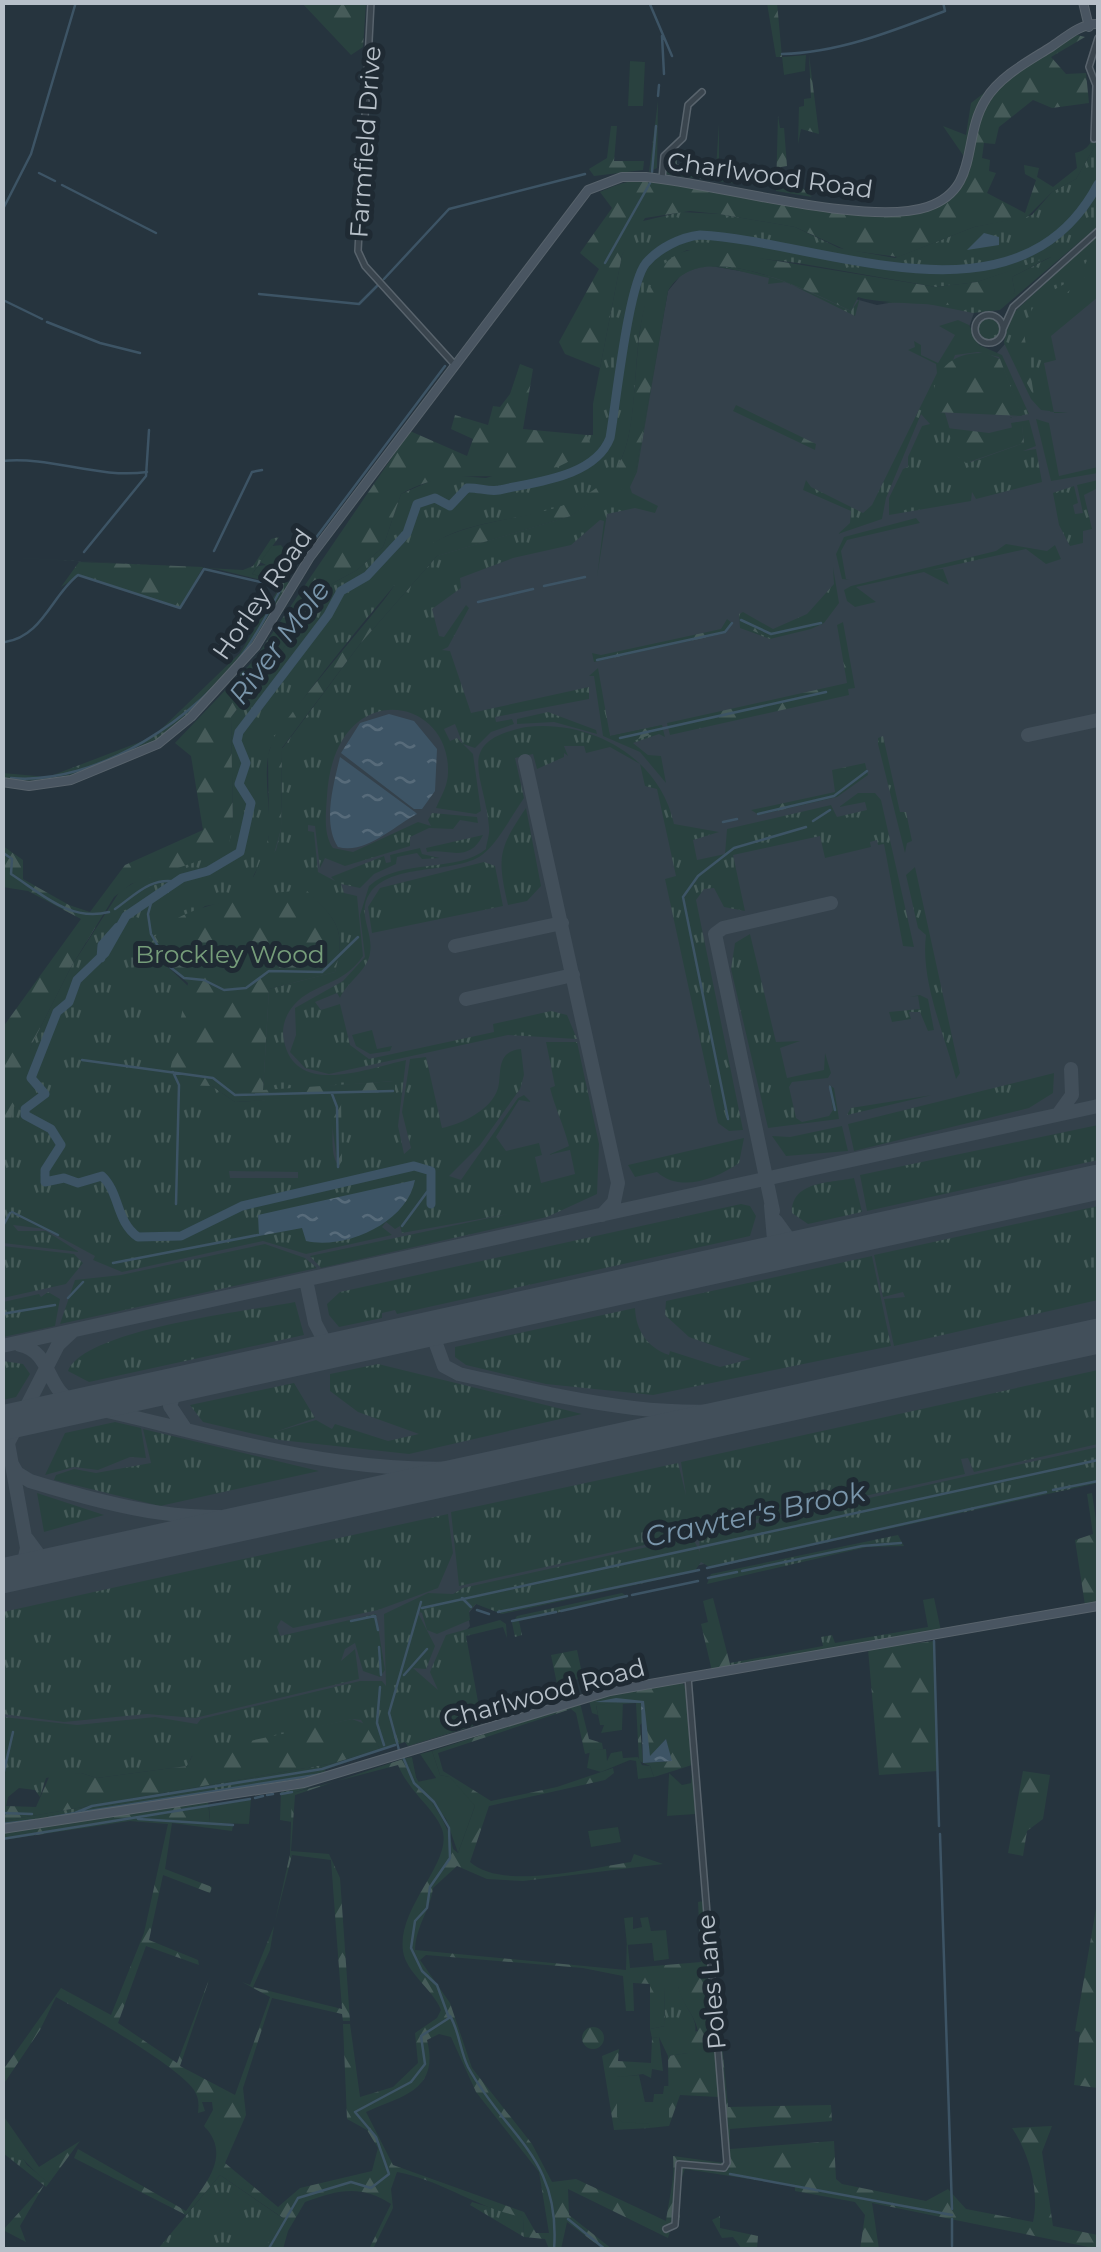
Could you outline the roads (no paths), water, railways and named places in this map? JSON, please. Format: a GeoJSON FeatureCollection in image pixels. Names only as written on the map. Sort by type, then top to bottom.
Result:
{"type":"FeatureCollection","features":[{"type":"Feature","properties":{"kind":"street","name":"Farmfield Drive"},"geometry":{"type":"LineString","coordinates":[[371,2],[358,251],[365,266],[455,365]]}},
{"type":"Feature","properties":{"kind":"street"},"geometry":{"type":"LineString","coordinates":[[1083,2],[1092,28],[1089,66],[1097,86],[1094,139]]}},
{"type":"Feature","properties":{"kind":"street","name":"Charlwood Road"},"geometry":{"type":"LineString","coordinates":[[485,324],[588,190],[622,177],[662,179],[851,210],[894,212],[930,206],[964,178],[981,108],[992,90],[1092,28]]}},
{"type":"Feature","properties":{"kind":"street"},"geometry":{"type":"LineString","coordinates":[[662,179],[664,156],[684,138],[688,105],[702,92]]}},
{"type":"Feature","properties":{"kind":"street"},"geometry":{"type":"LineString","coordinates":[[1013,307],[988,315],[976,324],[979,338],[994,342],[1013,307],[1098,230]]}},
{"type":"Feature","properties":{"kind":"street"},"geometry":{"type":"LineString","coordinates":[[988,315],[998,318],[1003,329]]}},
{"type":"Feature","properties":{"kind":"street","name":"Horley Road"},"geometry":{"type":"LineString","coordinates":[[2,782],[44,785],[71,780],[142,752],[180,729],[256,646],[305,564],[485,324]]}},
{"type":"Feature","properties":{"kind":"street","name":"Charlwood Road"},"geometry":{"type":"LineString","coordinates":[[2,1829],[290,1786],[584,1697],[1098,1606]]}},
{"type":"Feature","properties":{"kind":"street","name":"Poles Lane"},"geometry":{"type":"LineString","coordinates":[[666,2229],[675,2225],[679,2164],[724,2168],[727,2164],[688,1678]]}},
{"type":"Feature","properties":{"kind":"water"},"geometry":{"type":"Polygon","coordinates":[[[984,233],[999,237],[999,245],[967,250],[984,233]]]}},
{"type":"Feature","properties":{"kind":"water"},"geometry":{"type":"Polygon","coordinates":[[[389,714],[414,721],[437,749],[435,791],[422,809],[414,809],[341,753],[360,723],[389,714]]]}},
{"type":"Feature","properties":{"kind":"water"},"geometry":{"type":"Polygon","coordinates":[[[340,757],[417,814],[370,843],[338,847],[330,815],[340,757]]]}},
{"type":"Feature","properties":{"kind":"water"},"geometry":{"type":"Polygon","coordinates":[[[415,1180],[400,1209],[387,1221],[356,1237],[322,1243],[306,1241],[302,1228],[259,1236],[258,1215],[415,1180]]]}},
{"type":"Feature","properties":{"kind":"water"},"geometry":{"type":"Polygon","coordinates":[[[616,1698],[644,1701],[650,1756],[666,1739],[672,1761],[643,1763],[641,1703],[595,1702],[616,1698]]]}},
{"type":"Feature","properties":{"kind":"waterway"},"geometry":{"type":"LineString","coordinates":[[2,211],[31,154],[76,2]]}},
{"type":"Feature","properties":{"kind":"waterway"},"geometry":{"type":"LineString","coordinates":[[649,2],[672,56]]}},
{"type":"Feature","properties":{"kind":"waterway"},"geometry":{"type":"LineString","coordinates":[[782,54],[824,50],[885,33],[945,11],[943,2]]}},
{"type":"Feature","properties":{"kind":"waterway"},"geometry":{"type":"LineString","coordinates":[[662,36],[664,74]]}},
{"type":"Feature","properties":{"kind":"waterway"},"geometry":{"type":"LineString","coordinates":[[658,96],[659,85]]}},
{"type":"Feature","properties":{"kind":"waterway"},"geometry":{"type":"LineString","coordinates":[[652,172],[656,126]]}},
{"type":"Feature","properties":{"kind":"waterway"},"geometry":{"type":"LineString","coordinates":[[39,173],[55,181]]}},
{"type":"Feature","properties":{"kind":"waterway"},"geometry":{"type":"LineString","coordinates":[[384,279],[449,209],[585,174]]}},
{"type":"Feature","properties":{"kind":"waterway"},"geometry":{"type":"LineString","coordinates":[[605,263],[650,183]]}},
{"type":"Feature","properties":{"kind":"waterway","name":"River Mole"},"geometry":{"type":"LineString","coordinates":[[431,1204],[431,1171],[414,1166],[242,1206],[181,1236],[138,1237],[126,1224],[102,1176],[78,1183],[64,1178],[45,1182],[45,1170],[61,1145],[51,1129],[25,1115],[25,1109],[45,1094],[31,1078],[57,1012],[69,1002],[77,980],[105,953],[126,916],[182,878],[208,871],[240,852],[251,803],[239,784],[246,763],[237,741],[239,732],[328,615],[341,591],[367,576],[407,533],[417,504],[435,498],[450,506],[467,488],[495,490],[562,476],[602,451],[610,438],[634,295],[646,263],[657,253],[700,235],[916,269],[970,268],[1020,257],[1063,230],[1098,184]]}},
{"type":"Feature","properties":{"kind":"waterway"},"geometry":{"type":"LineString","coordinates":[[62,185],[156,233]]}},
{"type":"Feature","properties":{"kind":"waterway"},"geometry":{"type":"LineString","coordinates":[[259,294],[359,304],[378,285]]}},
{"type":"Feature","properties":{"kind":"waterway"},"geometry":{"type":"LineString","coordinates":[[3,300],[42,319]]}},
{"type":"Feature","properties":{"kind":"waterway"},"geometry":{"type":"LineString","coordinates":[[47,322],[100,343],[140,353]]}},
{"type":"Feature","properties":{"kind":"waterway"},"geometry":{"type":"LineString","coordinates":[[309,547],[445,366]]}},
{"type":"Feature","properties":{"kind":"waterway"},"geometry":{"type":"LineString","coordinates":[[84,552],[146,476],[149,430]]}},
{"type":"Feature","properties":{"kind":"waterway"},"geometry":{"type":"LineString","coordinates":[[2,461],[21,460],[110,473],[147,472]]}},
{"type":"Feature","properties":{"kind":"waterway"},"geometry":{"type":"LineString","coordinates":[[214,551],[252,472],[262,470]]}},
{"type":"Feature","properties":{"kind":"waterway"},"geometry":{"type":"LineString","coordinates":[[5,642],[18,639],[38,624],[78,575],[180,608],[204,569],[282,587],[252,641],[227,674],[174,722],[111,759],[77,771],[44,778],[11,778]]}},
{"type":"Feature","properties":{"kind":"waterway"},"geometry":{"type":"LineString","coordinates":[[544,586],[585,577]]}},
{"type":"Feature","properties":{"kind":"waterway"},"geometry":{"type":"LineString","coordinates":[[478,602],[533,589]]}},
{"type":"Feature","properties":{"kind":"waterway"},"geometry":{"type":"LineString","coordinates":[[741,620],[771,634],[821,623]]}},
{"type":"Feature","properties":{"kind":"waterway"},"geometry":{"type":"LineString","coordinates":[[597,660],[725,632],[732,623]]}},
{"type":"Feature","properties":{"kind":"waterway"},"geometry":{"type":"LineString","coordinates":[[620,738],[826,692]]}},
{"type":"Feature","properties":{"kind":"waterway"},"geometry":{"type":"LineString","coordinates":[[758,814],[834,796],[867,771]]}},
{"type":"Feature","properties":{"kind":"waterway"},"geometry":{"type":"LineString","coordinates":[[813,821],[830,810]]}},
{"type":"Feature","properties":{"kind":"waterway"},"geometry":{"type":"LineString","coordinates":[[723,822],[737,819]]}},
{"type":"Feature","properties":{"kind":"waterway"},"geometry":{"type":"LineString","coordinates":[[728,1119],[683,897],[698,876],[734,848],[806,827]]}},
{"type":"Feature","properties":{"kind":"waterway"},"geometry":{"type":"LineString","coordinates":[[2,852],[12,859],[11,874],[57,904],[82,913],[109,912]]}},
{"type":"Feature","properties":{"kind":"waterway"},"geometry":{"type":"LineString","coordinates":[[115,909],[151,884],[177,882]]}},
{"type":"Feature","properties":{"kind":"waterway"},"geometry":{"type":"LineString","coordinates":[[153,896],[148,914],[151,934],[170,967],[184,978],[204,980],[224,990],[246,988],[269,971],[322,972],[358,937]]}},
{"type":"Feature","properties":{"kind":"waterway"},"geometry":{"type":"LineString","coordinates":[[101,958],[102,945],[118,927]]}},
{"type":"Feature","properties":{"kind":"waterway"},"geometry":{"type":"LineString","coordinates":[[82,1060],[213,1078],[235,1095],[393,1091]]}},
{"type":"Feature","properties":{"kind":"waterway"},"geometry":{"type":"LineString","coordinates":[[173,1072],[179,1085],[176,1204]]}},
{"type":"Feature","properties":{"kind":"waterway"},"geometry":{"type":"LineString","coordinates":[[830,1087],[835,1110]]}},
{"type":"Feature","properties":{"kind":"waterway"},"geometry":{"type":"LineString","coordinates":[[332,1094],[337,1107],[338,1167]]}},
{"type":"Feature","properties":{"kind":"waterway"},"geometry":{"type":"LineString","coordinates":[[402,1226],[427,1192]]}},
{"type":"Feature","properties":{"kind":"waterway"},"geometry":{"type":"LineString","coordinates":[[12,1212],[58,1235]]}},
{"type":"Feature","properties":{"kind":"waterway"},"geometry":{"type":"LineString","coordinates":[[3,1226],[10,1213]]}},
{"type":"Feature","properties":{"kind":"waterway"},"geometry":{"type":"LineString","coordinates":[[113,1263],[258,1235]]}},
{"type":"Feature","properties":{"kind":"waterway"},"geometry":{"type":"LineString","coordinates":[[68,1298],[83,1282]]}},
{"type":"Feature","properties":{"kind":"waterway"},"geometry":{"type":"LineString","coordinates":[[2,1314],[55,1305]]}},
{"type":"Feature","properties":{"kind":"waterway","name":"Crawter's Brook"},"geometry":{"type":"LineString","coordinates":[[422,1608],[1098,1460]]}},
{"type":"Feature","properties":{"kind":"waterway"},"geometry":{"type":"LineString","coordinates":[[1053,1490],[1098,1481]]}},
{"type":"Feature","properties":{"kind":"waterway"},"geometry":{"type":"LineString","coordinates":[[707,1568],[1046,1492]]}},
{"type":"Feature","properties":{"kind":"waterway"},"geometry":{"type":"LineString","coordinates":[[742,1571],[862,1546],[901,1543]]}},
{"type":"Feature","properties":{"kind":"waterway"},"geometry":{"type":"LineString","coordinates":[[498,1612],[699,1570]]}},
{"type":"Feature","properties":{"kind":"waterway"},"geometry":{"type":"LineString","coordinates":[[708,1578],[737,1572]]}},
{"type":"Feature","properties":{"kind":"waterway"},"geometry":{"type":"LineString","coordinates":[[632,1595],[698,1581]]}},
{"type":"Feature","properties":{"kind":"waterway"},"geometry":{"type":"LineString","coordinates":[[561,1611],[627,1596]]}},
{"type":"Feature","properties":{"kind":"waterway"},"geometry":{"type":"LineString","coordinates":[[462,1598],[471,1607]]}},
{"type":"Feature","properties":{"kind":"waterway","name":"River Mole"},"geometry":{"type":"LineString","coordinates":[[399,1750],[389,1713],[421,1602]]}},
{"type":"Feature","properties":{"kind":"waterway"},"geometry":{"type":"LineString","coordinates":[[477,1610],[489,1614]]}},
{"type":"Feature","properties":{"kind":"waterway"},"geometry":{"type":"LineString","coordinates":[[512,1621],[556,1612]]}},
{"type":"Feature","properties":{"kind":"waterway"},"geometry":{"type":"LineString","coordinates":[[351,1621],[375,1616],[378,1630]]}},
{"type":"Feature","properties":{"kind":"waterway"},"geometry":{"type":"LineString","coordinates":[[934,1641],[939,1826]]}},
{"type":"Feature","properties":{"kind":"waterway"},"geometry":{"type":"LineString","coordinates":[[379,1647],[381,1675]]}},
{"type":"Feature","properties":{"kind":"waterway"},"geometry":{"type":"LineString","coordinates":[[404,1675],[427,1649]]}},
{"type":"Feature","properties":{"kind":"waterway"},"geometry":{"type":"LineString","coordinates":[[380,1687],[377,1723],[384,1745]]}},
{"type":"Feature","properties":{"kind":"waterway"},"geometry":{"type":"LineString","coordinates":[[2,1780],[13,1732]]}},
{"type":"Feature","properties":{"kind":"waterway"},"geometry":{"type":"LineString","coordinates":[[75,1813],[92,1806],[322,1769],[395,1745]]}},
{"type":"Feature","properties":{"kind":"waterway","name":"River Mole"},"geometry":{"type":"LineString","coordinates":[[268,2250],[298,2198],[351,2182],[371,2188],[389,2174],[376,2137],[355,2112],[411,2082],[425,2064],[421,2036],[449,2018],[437,1985],[422,1971],[411,1948],[415,1921],[427,1908],[430,1887],[450,1858],[449,1828],[434,1802],[414,1783],[403,1757]]}},
{"type":"Feature","properties":{"kind":"waterway"},"geometry":{"type":"LineString","coordinates":[[83,1812],[322,1774]]}},
{"type":"Feature","properties":{"kind":"waterway"},"geometry":{"type":"LineString","coordinates":[[281,1794],[292,1792]]}},
{"type":"Feature","properties":{"kind":"waterway"},"geometry":{"type":"LineString","coordinates":[[267,1795],[273,1794]]}},
{"type":"Feature","properties":{"kind":"waterway"},"geometry":{"type":"LineString","coordinates":[[255,1798],[263,1796]]}},
{"type":"Feature","properties":{"kind":"waterway"},"geometry":{"type":"LineString","coordinates":[[2,1839],[250,1799]]}},
{"type":"Feature","properties":{"kind":"waterway"},"geometry":{"type":"LineString","coordinates":[[2,1813],[32,1814]]}},
{"type":"Feature","properties":{"kind":"waterway"},"geometry":{"type":"LineString","coordinates":[[49,1818],[75,1813]]}},
{"type":"Feature","properties":{"kind":"waterway"},"geometry":{"type":"LineString","coordinates":[[138,1819],[233,1825]]}},
{"type":"Feature","properties":{"kind":"waterway"},"geometry":{"type":"LineString","coordinates":[[2,1824],[36,1820]]}},
{"type":"Feature","properties":{"kind":"waterway"},"geometry":{"type":"LineString","coordinates":[[940,1834],[952,2209]]}},
{"type":"Feature","properties":{"kind":"waterway"},"geometry":{"type":"LineString","coordinates":[[450,2016],[468,2067],[540,2170],[554,2218],[554,2250]]}},
{"type":"Feature","properties":{"kind":"waterway"},"geometry":{"type":"LineString","coordinates":[[730,2174],[952,2215]]}},
{"type":"Feature","properties":{"kind":"waterway"},"geometry":{"type":"LineString","coordinates":[[568,2219],[606,2250]]}},
{"type":"Feature","properties":{"kind":"waterway"},"geometry":{"type":"LineString","coordinates":[[952,2219],[952,2246]]}},
{"type":"Feature","properties":{"kind":"park label","name":"Brockley Wood"},"geometry":{"type":"Point","coordinates":[230,954]}}]}
